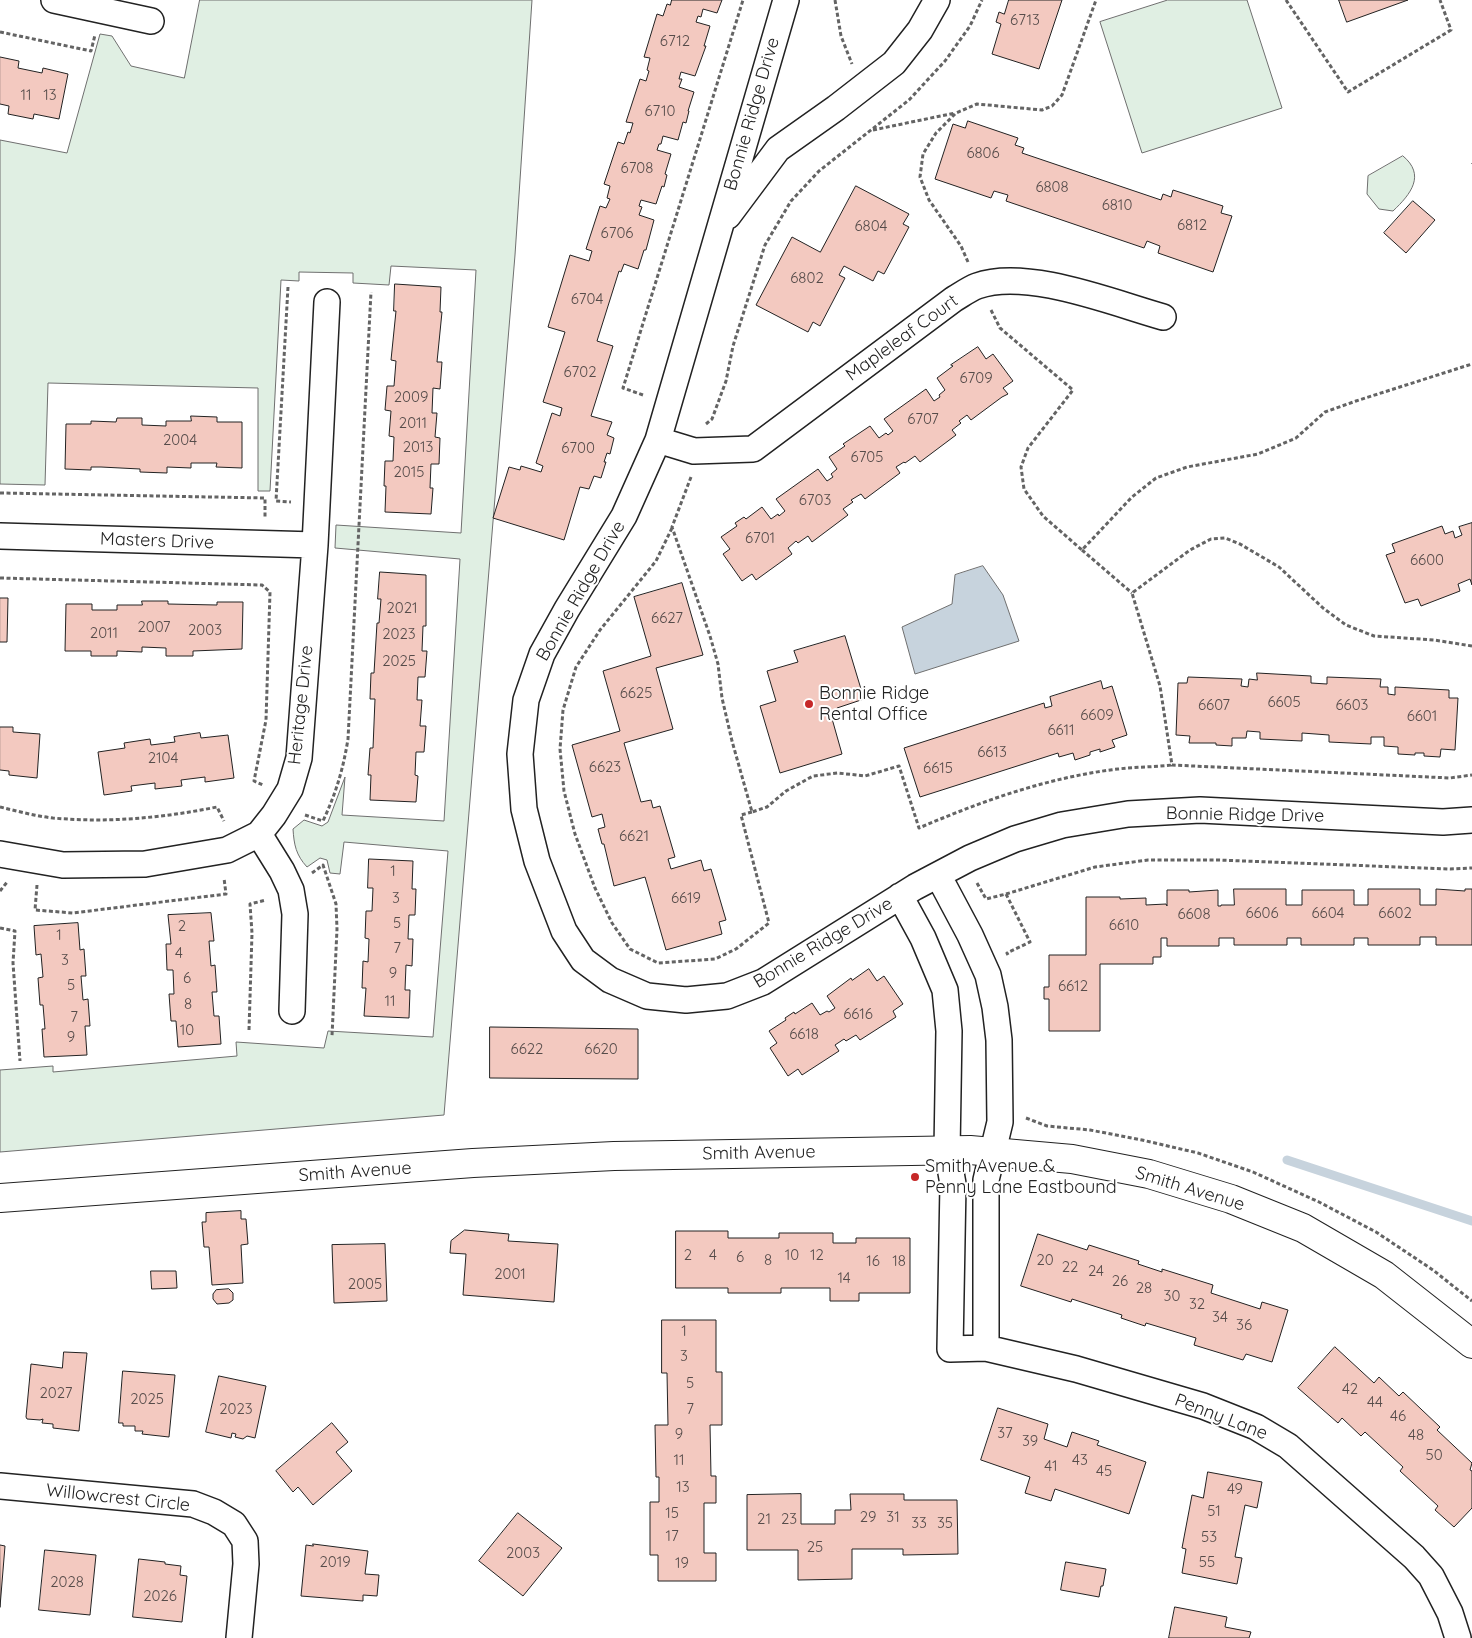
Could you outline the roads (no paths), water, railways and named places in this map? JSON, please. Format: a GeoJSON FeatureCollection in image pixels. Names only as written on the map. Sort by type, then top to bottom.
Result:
{"type":"FeatureCollection","features":[{"type":"Feature","properties":{"kind":"main road","name":"Smith Avenue"},"geometry":{"type":"LineString","coordinates":[[0,1198],[473,1163],[614,1156],[947,1150],[993,1151],[1072,1159],[1149,1174],[1231,1199],[1304,1228],[1384,1275],[1472,1344]]}},
{"type":"Feature","properties":{"kind":"street"},"geometry":{"type":"LineString","coordinates":[[54,0],[151,21]]}},
{"type":"Feature","properties":{"kind":"street","name":"Bonnie Ridge Drive"},"geometry":{"type":"LineString","coordinates":[[786,0],[718,228],[658,440],[624,516],[542,654],[526,700],[520,754],[524,809],[537,861],[564,931],[582,960],[610,980],[647,996],[686,1000],[727,996],[763,982],[900,896],[970,858],[1016,839],[1062,825],[1128,814],[1200,810],[1443,822],[1472,820]]}},
{"type":"Feature","properties":{"kind":"street","name":"Bonnie Ridge Drive"},"geometry":{"type":"LineString","coordinates":[[718,228],[778,150],[894,63],[920,30],[937,0]]}},
{"type":"Feature","properties":{"kind":"street","name":"Mapleleaf Court"},"geometry":{"type":"LineString","coordinates":[[658,440],[694,452],[753,449],[954,299],[978,286],[1003,282],[1028,282],[1057,286],[1163,317]]}},
{"type":"Feature","properties":{"kind":"street","name":"Heritage Drive"},"geometry":{"type":"LineString","coordinates":[[0,854],[63,865],[145,864],[227,850],[259,834],[274,815],[290,789],[299,758],[315,545],[327,302]]}},
{"type":"Feature","properties":{"kind":"street","name":"Masters Drive"},"geometry":{"type":"LineString","coordinates":[[0,536],[315,545]]}},
{"type":"Feature","properties":{"kind":"street"},"geometry":{"type":"LineString","coordinates":[[259,834],[282,871],[291,890],[295,914],[292,1011]]}},
{"type":"Feature","properties":{"kind":"street"},"geometry":{"type":"LineString","coordinates":[[938,875],[970,935],[988,975],[1000,1040],[1000,1122],[986,1180],[986,1348]]}},
{"type":"Feature","properties":{"kind":"street","name":"Bonnie Ridge Drive"},"geometry":{"type":"LineString","coordinates":[[900,896],[923,938],[945,990],[949,1031],[947,1150]]}},
{"type":"Feature","properties":{"kind":"street","name":"Penny Lane"},"geometry":{"type":"LineString","coordinates":[[947,1150],[953,1184],[950,1349],[986,1348],[1076,1369],[1203,1406],[1256,1427],[1288,1446],[1414,1557],[1431,1576],[1450,1613],[1458,1638]]}},
{"type":"Feature","properties":{"kind":"street","name":"Willowcrest Circle"},"geometry":{"type":"LineString","coordinates":[[0,1486],[193,1504],[214,1512],[234,1524],[245,1542],[246,1564],[239,1638]]}},
{"type":"Feature","properties":{"kind":"waterway"},"geometry":{"type":"LineString","coordinates":[[1287,1160],[1472,1221]]}},
{"type":"Feature","properties":{"kind":"place","name":"Bonnie Ridge Rental Office"},"geometry":{"type":"Point","coordinates":[809,704]}},
{"type":"Feature","properties":{"kind":"place","name":"Smith Avenue & Penny Lane Eastbound"},"geometry":{"type":"Point","coordinates":[915,1177]}}]}
